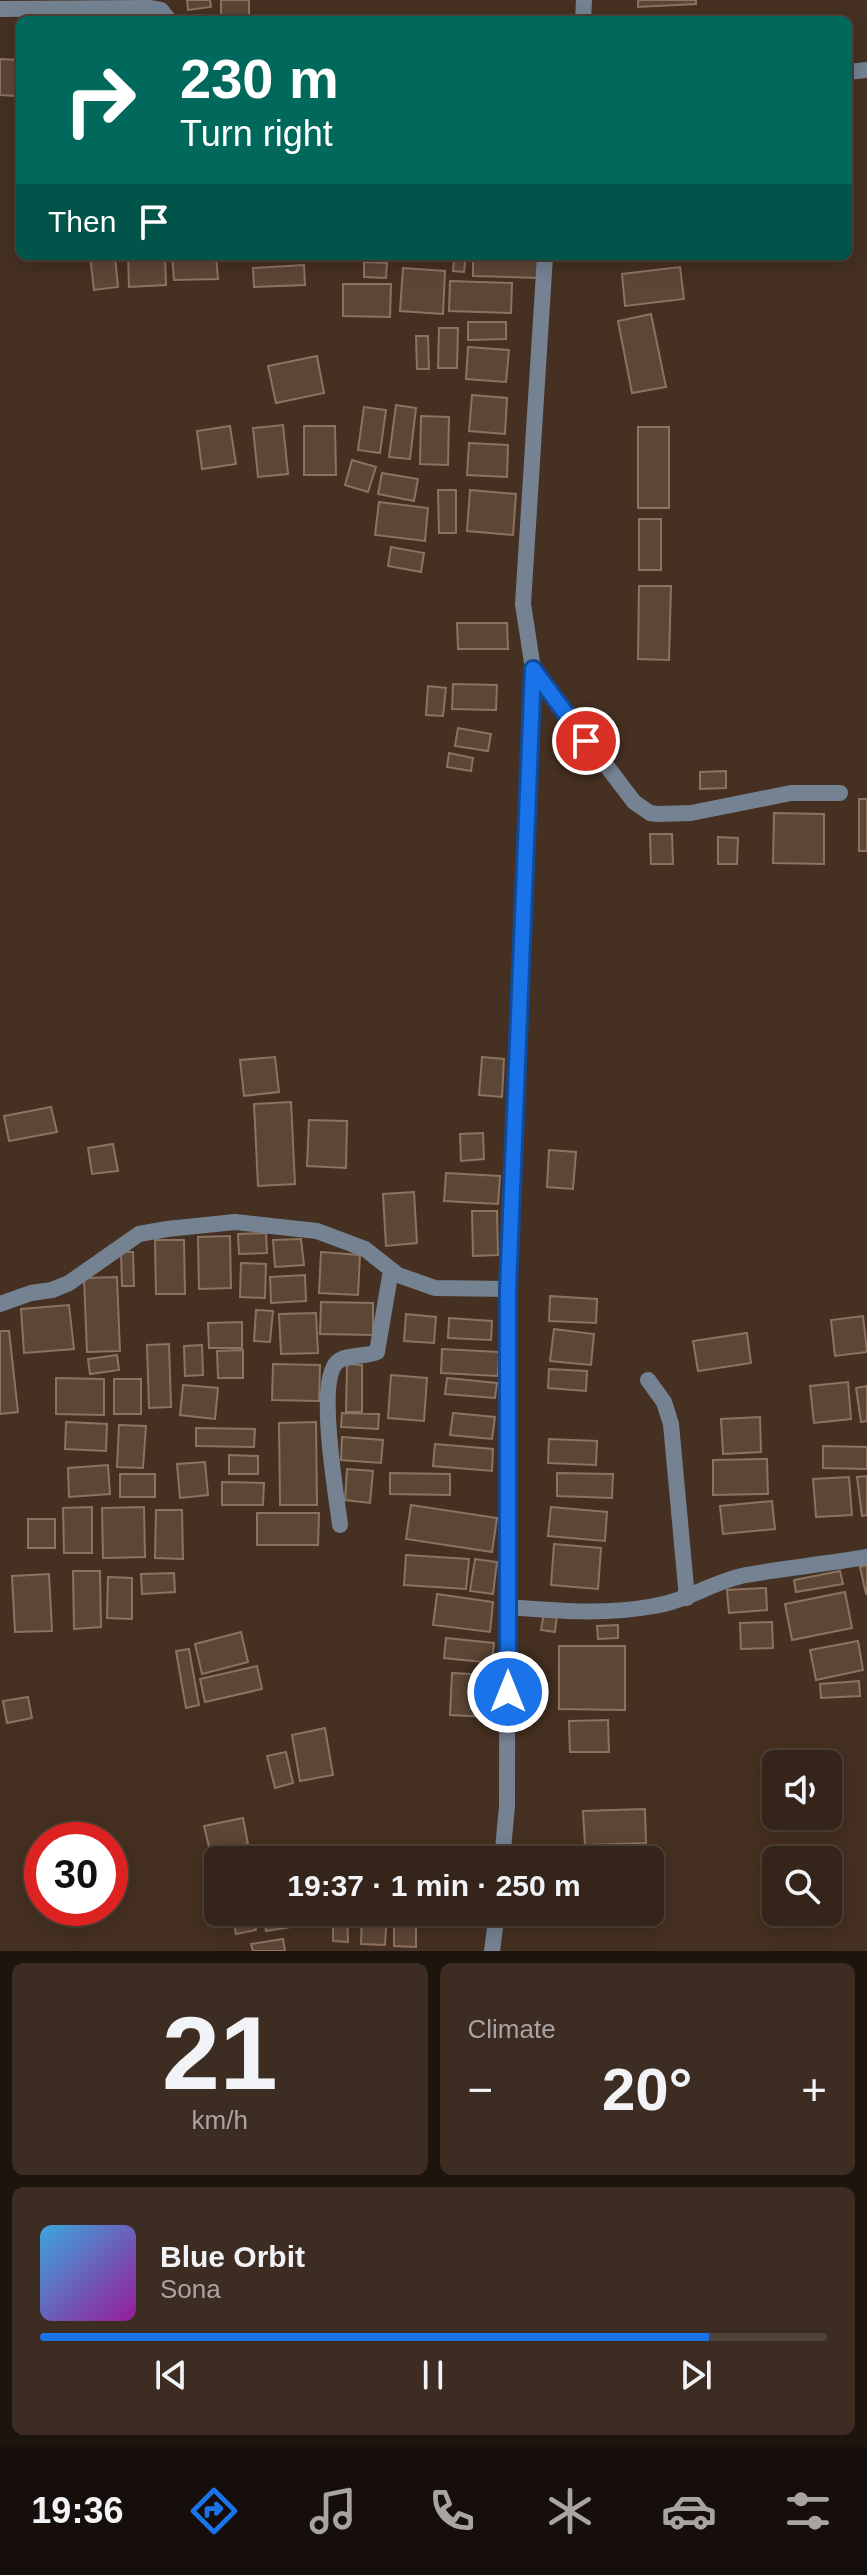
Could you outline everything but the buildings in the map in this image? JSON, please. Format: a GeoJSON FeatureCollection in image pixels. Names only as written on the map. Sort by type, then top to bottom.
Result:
{"type":"FeatureCollection","features":[{"type":"Feature","properties":{"kind":"street"},"geometry":{"type":"LineString","coordinates":[[0,9],[85,3],[161,10],[166,16]]}},
{"type":"Feature","properties":{"kind":"street"},"geometry":{"type":"LineString","coordinates":[[503,1846],[507,1806],[508,1289],[533,669],[523,604],[545,260]]}},
{"type":"Feature","properties":{"kind":"street"},"geometry":{"type":"LineString","coordinates":[[533,669],[634,802],[650,813],[691,813],[791,793],[840,793]]}},
{"type":"Feature","properties":{"kind":"street"},"geometry":{"type":"LineString","coordinates":[[0,1304],[69,1283],[139,1234],[235,1222],[317,1231],[365,1249],[398,1275],[435,1288],[508,1289]]}},
{"type":"Feature","properties":{"kind":"street"},"geometry":{"type":"LineString","coordinates":[[340,1525],[328,1421],[328,1383],[332,1368],[340,1359],[369,1356],[377,1352],[391,1270]]}},
{"type":"Feature","properties":{"kind":"street"},"geometry":{"type":"LineString","coordinates":[[648,1380],[664,1402],[674,1444],[687,1598]]}},
{"type":"Feature","properties":{"kind":"street"},"geometry":{"type":"LineString","coordinates":[[508,1607],[594,1612],[655,1606],[687,1598],[716,1583],[746,1575],[867,1557]]}},
{"type":"Feature","properties":{"kind":"street"},"geometry":{"type":"LineString","coordinates":[[492,1951],[495,1926]]}},
{"type":"Feature","properties":{"kind":"route"},"geometry":{"type":"LineString","coordinates":[[508,1692],[508,1289],[533,669],[586,741]]}}]}
